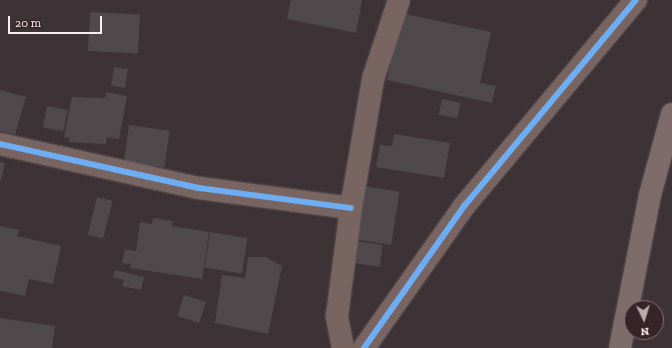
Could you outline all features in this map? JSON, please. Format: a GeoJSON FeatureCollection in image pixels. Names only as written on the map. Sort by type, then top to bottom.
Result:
{"type":"FeatureCollection","features":[{"type":"Feature","properties":{"kind":"highway"},"geometry":{"type":"LineString","coordinates":[[620,348],[650,195],[672,114]]}},
{"type":"Feature","properties":{"kind":"street"},"geometry":{"type":"LineString","coordinates":[[343,348],[337,316],[351,208],[372,79],[399,0]]}},
{"type":"Feature","properties":{"kind":"street"},"geometry":{"type":"LineString","coordinates":[[364,348],[465,206],[636,0]]}},
{"type":"Feature","properties":{"kind":"street"},"geometry":{"type":"LineString","coordinates":[[0,144],[199,188],[351,208]]}},
{"type":"Feature","properties":{"kind":"building"},"geometry":{"type":"Polygon","coordinates":[[[291,0],[362,0],[356,33],[287,19],[291,0]]]}},
{"type":"Feature","properties":{"kind":"building"},"geometry":{"type":"Polygon","coordinates":[[[90,12],[140,15],[138,54],[88,51],[90,12]]]}},
{"type":"Feature","properties":{"kind":"building"},"geometry":{"type":"Polygon","coordinates":[[[401,13],[491,32],[480,83],[496,86],[492,103],[387,80],[401,13]]]}},
{"type":"Feature","properties":{"kind":"building"},"geometry":{"type":"Polygon","coordinates":[[[114,67],[128,69],[125,88],[111,86],[114,67]]]}},
{"type":"Feature","properties":{"kind":"building"},"geometry":{"type":"Polygon","coordinates":[[[0,90],[26,97],[15,135],[0,131],[0,90]]]}},
{"type":"Feature","properties":{"kind":"building"},"geometry":{"type":"Polygon","coordinates":[[[106,92],[127,96],[119,139],[107,137],[106,144],[69,142],[70,138],[64,137],[72,97],[105,98],[106,92]]]}},
{"type":"Feature","properties":{"kind":"building"},"geometry":{"type":"Polygon","coordinates":[[[442,99],[461,103],[457,119],[439,115],[442,99]]]}},
{"type":"Feature","properties":{"kind":"building"},"geometry":{"type":"Polygon","coordinates":[[[47,106],[68,110],[63,132],[43,128],[47,106]]]}},
{"type":"Feature","properties":{"kind":"building"},"geometry":{"type":"Polygon","coordinates":[[[129,125],[170,131],[164,167],[124,162],[129,125]]]}},
{"type":"Feature","properties":{"kind":"building"},"geometry":{"type":"Polygon","coordinates":[[[394,134],[450,143],[444,178],[376,167],[380,145],[392,146],[394,134]]]}},
{"type":"Feature","properties":{"kind":"building"},"geometry":{"type":"Polygon","coordinates":[[[0,162],[5,163],[1,180],[0,180],[0,162]]]}},
{"type":"Feature","properties":{"kind":"building"},"geometry":{"type":"Polygon","coordinates":[[[364,186],[400,192],[391,245],[356,239],[364,186]]]}},
{"type":"Feature","properties":{"kind":"building"},"geometry":{"type":"Polygon","coordinates":[[[97,197],[113,201],[103,239],[88,235],[97,197]]]}},
{"type":"Feature","properties":{"kind":"building"},"geometry":{"type":"Polygon","coordinates":[[[153,218],[173,221],[172,226],[209,232],[202,279],[130,268],[131,264],[122,263],[125,249],[136,251],[140,222],[152,224],[153,218]]]}},
{"type":"Feature","properties":{"kind":"building"},"geometry":{"type":"Polygon","coordinates":[[[0,226],[19,230],[17,236],[61,246],[53,284],[29,279],[25,296],[0,291],[0,226]]]}},
{"type":"Feature","properties":{"kind":"building"},"geometry":{"type":"Polygon","coordinates":[[[210,232],[248,238],[242,274],[204,268],[210,232]]]}},
{"type":"Feature","properties":{"kind":"building"},"geometry":{"type":"Polygon","coordinates":[[[355,241],[383,245],[380,267],[352,263],[355,241]]]}},
{"type":"Feature","properties":{"kind":"building"},"geometry":{"type":"Polygon","coordinates":[[[248,257],[266,257],[282,266],[268,334],[215,323],[222,275],[245,278],[248,257]]]}},
{"type":"Feature","properties":{"kind":"building"},"geometry":{"type":"Polygon","coordinates":[[[115,270],[144,277],[141,290],[122,286],[124,280],[113,277],[115,270]]]}},
{"type":"Feature","properties":{"kind":"building"},"geometry":{"type":"Polygon","coordinates":[[[184,295],[206,302],[199,323],[177,316],[184,295]]]}},
{"type":"Feature","properties":{"kind":"building"},"geometry":{"type":"Polygon","coordinates":[[[0,318],[55,326],[52,348],[0,348],[0,318]]]}},
{"type":"Feature","properties":{"kind":"cycle path"},"geometry":{"type":"LineString","coordinates":[[364,348],[465,205],[636,0]]}},
{"type":"Feature","properties":{"kind":"cycle path"},"geometry":{"type":"LineString","coordinates":[[0,144],[199,188],[351,208]]}}]}
